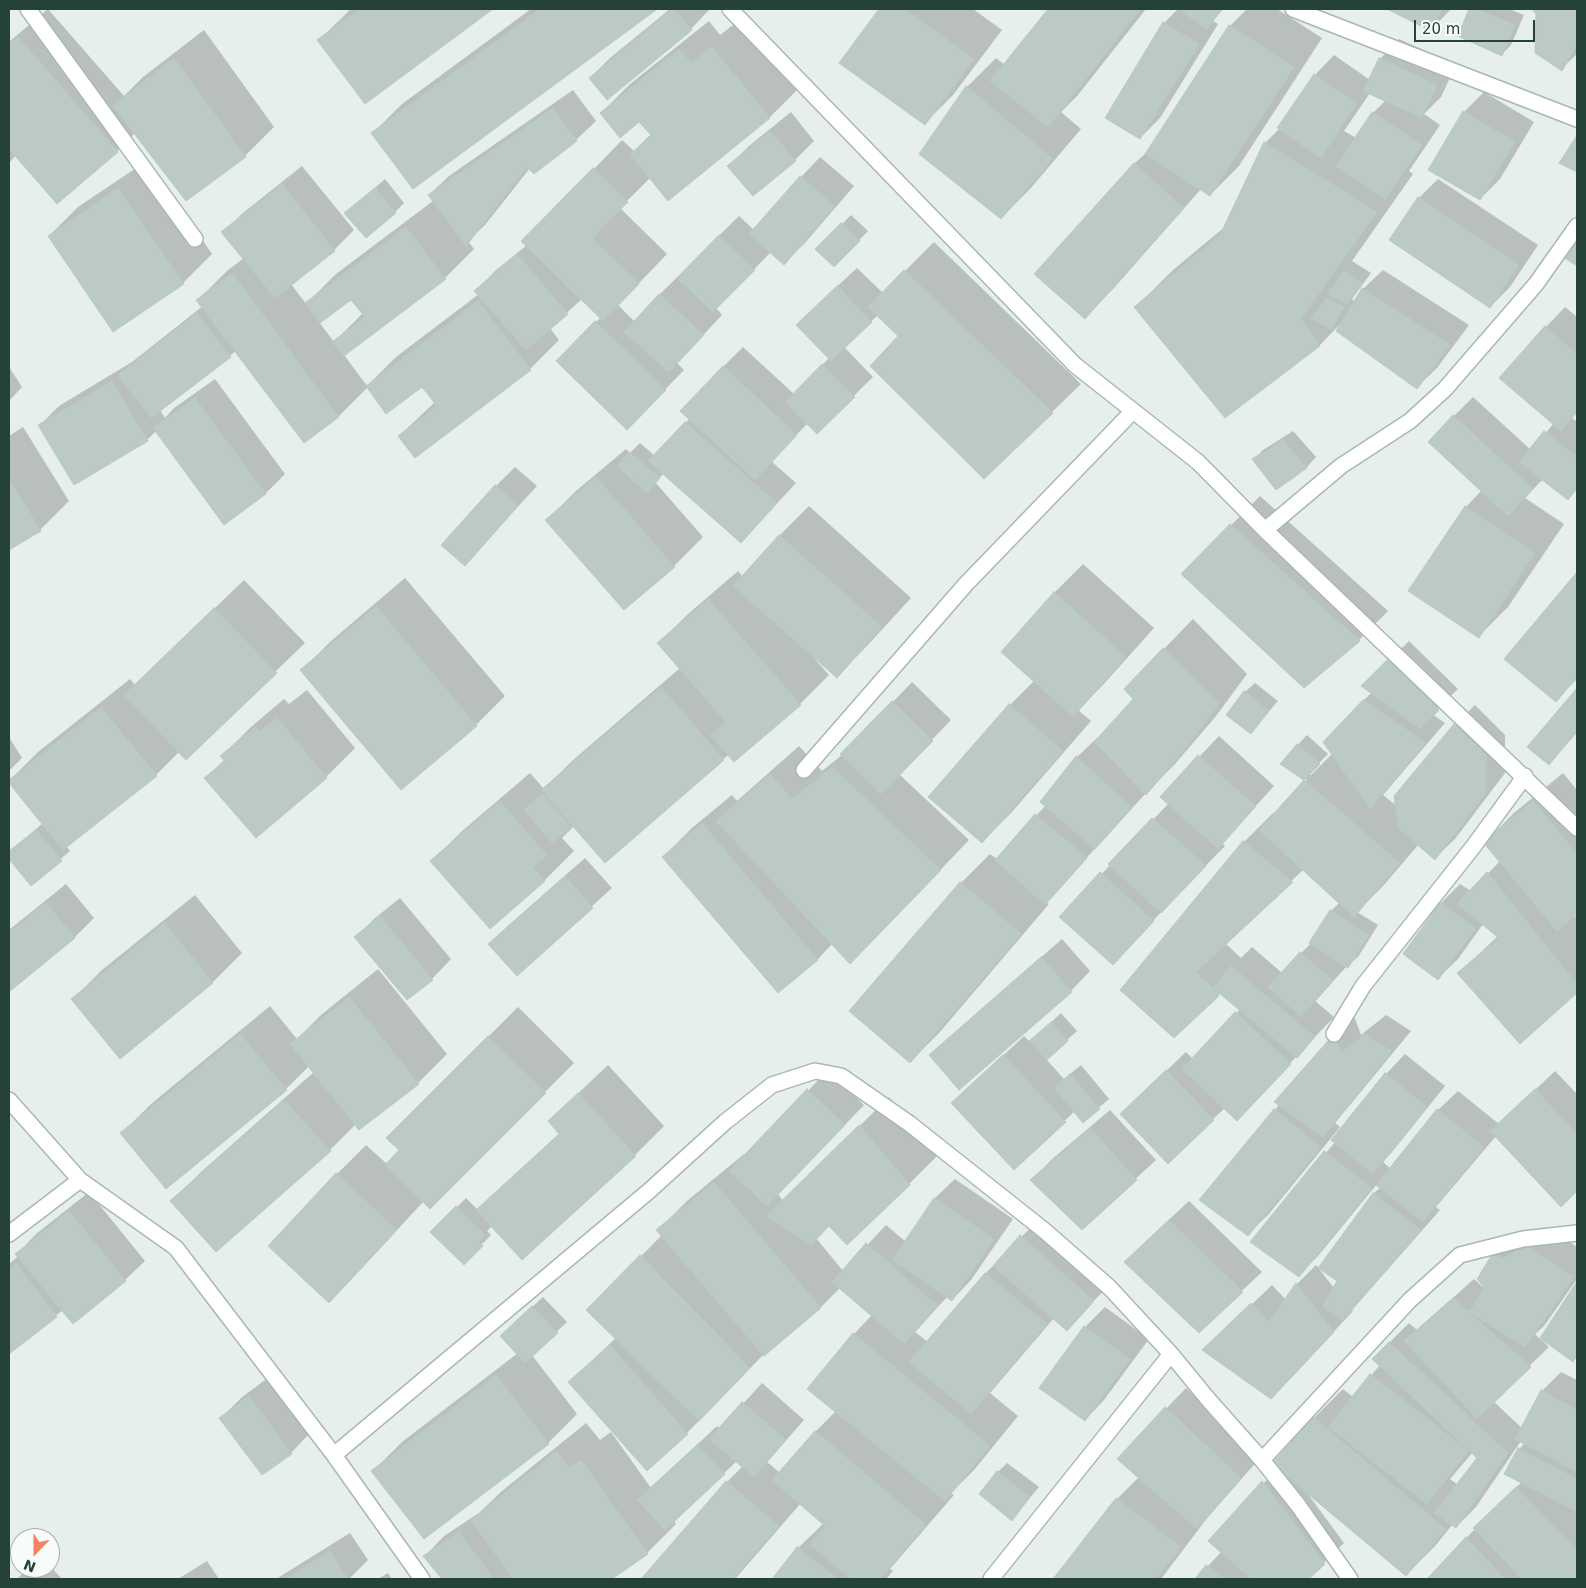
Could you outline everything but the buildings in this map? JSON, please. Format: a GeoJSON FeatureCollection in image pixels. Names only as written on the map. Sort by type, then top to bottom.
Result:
{"type":"FeatureCollection","features":[{"type":"Feature","properties":{"kind":"street"},"geometry":{"type":"LineString","coordinates":[[28,9],[196,239]]}},
{"type":"Feature","properties":{"kind":"street"},"geometry":{"type":"LineString","coordinates":[[730,9],[1075,365],[1198,462],[1265,530],[1525,776],[1577,828]]}},
{"type":"Feature","properties":{"kind":"street"},"geometry":{"type":"LineString","coordinates":[[1293,9],[1577,120]]}},
{"type":"Feature","properties":{"kind":"street"},"geometry":{"type":"LineString","coordinates":[[1265,530],[1341,466],[1410,421],[1445,389],[1536,284],[1577,226]]}},
{"type":"Feature","properties":{"kind":"street"},"geometry":{"type":"LineString","coordinates":[[804,770],[966,584],[1133,411]]}},
{"type":"Feature","properties":{"kind":"street"},"geometry":{"type":"LineString","coordinates":[[1334,1034],[1363,986],[1525,776]]}},
{"type":"Feature","properties":{"kind":"street"},"geometry":{"type":"LineString","coordinates":[[334,1455],[649,1191],[725,1122],[772,1085],[815,1071],[841,1076],[910,1124],[1038,1226],[1110,1288],[1171,1354],[1262,1460],[1298,1505],[1350,1579]]}},
{"type":"Feature","properties":{"kind":"street"},"geometry":{"type":"LineString","coordinates":[[9,1100],[80,1180],[176,1248],[334,1455],[422,1579]]}},
{"type":"Feature","properties":{"kind":"street"},"geometry":{"type":"LineString","coordinates":[[9,1234],[80,1180]]}},
{"type":"Feature","properties":{"kind":"street"},"geometry":{"type":"LineString","coordinates":[[1262,1460],[1410,1300],[1460,1255],[1523,1239],[1577,1233]]}},
{"type":"Feature","properties":{"kind":"street"},"geometry":{"type":"LineString","coordinates":[[991,1579],[1171,1354]]}}]}
